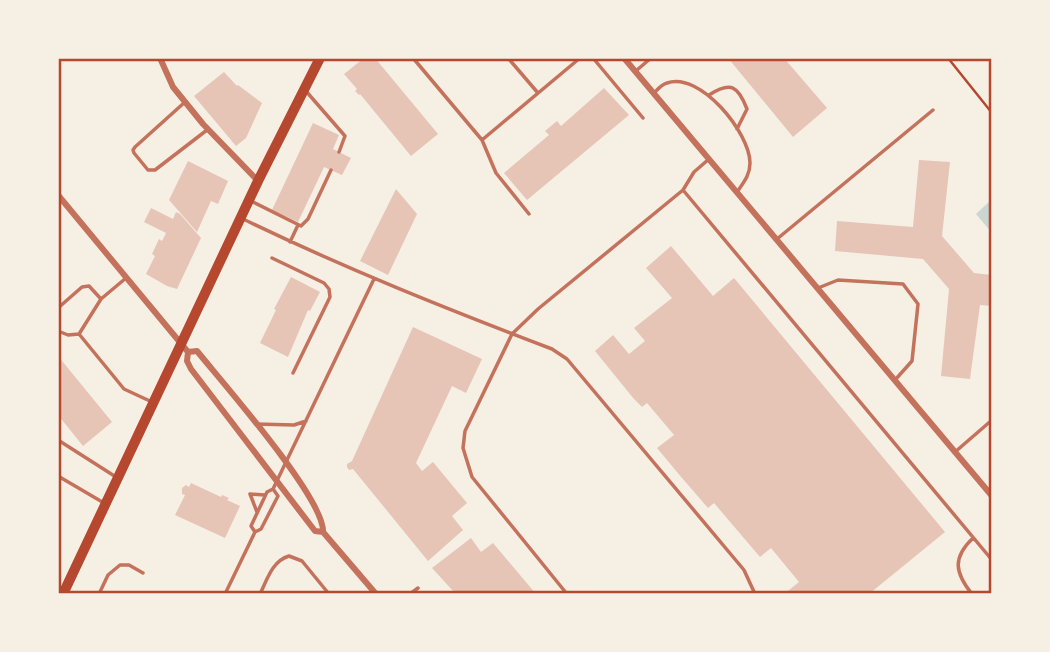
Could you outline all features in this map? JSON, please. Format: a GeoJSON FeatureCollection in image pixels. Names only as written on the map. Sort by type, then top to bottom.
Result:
{"type":"FeatureCollection","features":[{"type":"Feature","properties":{"kind":"main road"},"geometry":{"type":"LineString","coordinates":[[63,594],[153,403],[184,348],[258,181],[320,58]]}},
{"type":"Feature","properties":{"kind":"street"},"geometry":{"type":"LineString","coordinates":[[160,58],[173,87],[208,130],[258,181]]}},
{"type":"Feature","properties":{"kind":"street"},"geometry":{"type":"LineString","coordinates":[[624,58],[992,496]]}},
{"type":"Feature","properties":{"kind":"street"},"geometry":{"type":"LineString","coordinates":[[58,195],[184,348],[191,369],[275,486],[316,531],[323,532],[376,594]]}},
{"type":"Feature","properties":{"kind":"street"},"geometry":{"type":"LineString","coordinates":[[184,348],[197,351],[286,463],[316,507],[324,524],[323,532]]}},
{"type":"Feature","properties":{"kind":"lane"},"geometry":{"type":"LineString","coordinates":[[413,58],[482,140],[496,173],[529,214]]}},
{"type":"Feature","properties":{"kind":"lane"},"geometry":{"type":"LineString","coordinates":[[508,58],[538,93]]}},
{"type":"Feature","properties":{"kind":"lane"},"geometry":{"type":"LineString","coordinates":[[482,140],[580,58]]}},
{"type":"Feature","properties":{"kind":"lane"},"geometry":{"type":"LineString","coordinates":[[593,58],[643,118]]}},
{"type":"Feature","properties":{"kind":"lane"},"geometry":{"type":"LineString","coordinates":[[635,71],[651,58]]}},
{"type":"Feature","properties":{"kind":"lane"},"geometry":{"type":"LineString","coordinates":[[653,93],[666,83],[680,82],[709,94],[737,129],[746,145],[750,161],[748,177],[737,192]]}},
{"type":"Feature","properties":{"kind":"lane"},"geometry":{"type":"LineString","coordinates":[[709,94],[719,88],[735,88],[747,109],[746,116],[737,129]]}},
{"type":"Feature","properties":{"kind":"lane"},"geometry":{"type":"LineString","coordinates":[[304,89],[345,136],[339,152]]}},
{"type":"Feature","properties":{"kind":"lane"},"geometry":{"type":"LineString","coordinates":[[185,102],[133,150],[148,170],[155,170],[208,130]]}},
{"type":"Feature","properties":{"kind":"lane"},"geometry":{"type":"LineString","coordinates":[[777,239],[933,110]]}},
{"type":"Feature","properties":{"kind":"lane"},"geometry":{"type":"LineString","coordinates":[[567,594],[477,484],[465,457],[465,431],[512,334],[538,309],[683,190],[694,172],[709,159]]}},
{"type":"Feature","properties":{"kind":"lane"},"geometry":{"type":"LineString","coordinates":[[249,201],[298,225],[304,224],[331,170]]}},
{"type":"Feature","properties":{"kind":"lane"},"geometry":{"type":"LineString","coordinates":[[683,190],[992,560]]}},
{"type":"Feature","properties":{"kind":"lane"},"geometry":{"type":"LineString","coordinates":[[241,218],[374,279],[552,349],[567,359],[744,570],[755,594]]}},
{"type":"Feature","properties":{"kind":"lane"},"geometry":{"type":"LineString","coordinates":[[290,242],[298,225]]}},
{"type":"Feature","properties":{"kind":"lane"},"geometry":{"type":"LineString","coordinates":[[272,258],[313,277],[329,289],[327,305],[293,373]]}},
{"type":"Feature","properties":{"kind":"lane"},"geometry":{"type":"LineString","coordinates":[[79,334],[102,299],[126,278]]}},
{"type":"Feature","properties":{"kind":"lane"},"geometry":{"type":"LineString","coordinates":[[254,532],[251,526],[265,495],[275,486],[374,279]]}},
{"type":"Feature","properties":{"kind":"lane"},"geometry":{"type":"LineString","coordinates":[[818,288],[838,280],[903,285],[918,304],[912,361],[895,380]]}},
{"type":"Feature","properties":{"kind":"lane"},"geometry":{"type":"LineString","coordinates":[[58,307],[82,287],[89,286],[102,299]]}},
{"type":"Feature","properties":{"kind":"lane"},"geometry":{"type":"LineString","coordinates":[[58,331],[68,335],[79,334]]}},
{"type":"Feature","properties":{"kind":"lane"},"geometry":{"type":"LineString","coordinates":[[79,334],[124,390],[153,403]]}},
{"type":"Feature","properties":{"kind":"lane"},"geometry":{"type":"LineString","coordinates":[[955,452],[992,420]]}},
{"type":"Feature","properties":{"kind":"lane"},"geometry":{"type":"LineString","coordinates":[[256,424],[294,425],[306,421]]}},
{"type":"Feature","properties":{"kind":"lane"},"geometry":{"type":"LineString","coordinates":[[58,439],[118,478]]}},
{"type":"Feature","properties":{"kind":"lane"},"geometry":{"type":"LineString","coordinates":[[58,476],[106,504]]}},
{"type":"Feature","properties":{"kind":"lane"},"geometry":{"type":"LineString","coordinates":[[225,594],[254,532],[261,530],[278,496],[275,486]]}},
{"type":"Feature","properties":{"kind":"lane"},"geometry":{"type":"LineString","coordinates":[[257,512],[250,494],[265,495]]}},
{"type":"Feature","properties":{"kind":"lane"},"geometry":{"type":"LineString","coordinates":[[972,594],[959,575],[958,558],[973,538]]}},
{"type":"Feature","properties":{"kind":"lane"},"geometry":{"type":"LineString","coordinates":[[260,594],[275,566],[289,556],[302,561],[329,594]]}},
{"type":"Feature","properties":{"kind":"lane"},"geometry":{"type":"LineString","coordinates":[[99,594],[108,575],[120,565],[129,565],[143,573]]}},
{"type":"Feature","properties":{"kind":"lane"},"geometry":{"type":"LineString","coordinates":[[410,594],[418,588]]}},
{"type":"Feature","properties":{"kind":"path"},"geometry":{"type":"LineString","coordinates":[[948,58],[992,113]]}},
{"type":"Feature","properties":{"kind":"shaded area"},"geometry":{"type":"Polygon","coordinates":[[[992,199],[992,233],[976,214],[992,199]]]}},
{"type":"Feature","properties":{"kind":"building"},"geometry":{"type":"Polygon","coordinates":[[[364,58],[375,58],[438,134],[411,156],[355,91],[357,89],[344,74],[364,58]]]}},
{"type":"Feature","properties":{"kind":"building"},"geometry":{"type":"Polygon","coordinates":[[[728,58],[784,58],[827,108],[793,137],[728,58]]]}},
{"type":"Feature","properties":{"kind":"building"},"geometry":{"type":"Polygon","coordinates":[[[224,72],[237,86],[262,103],[246,138],[236,146],[194,96],[224,72]]]}},
{"type":"Feature","properties":{"kind":"building"},"geometry":{"type":"Polygon","coordinates":[[[604,88],[629,115],[527,200],[504,173],[549,135],[545,131],[557,121],[561,126],[604,88]]]}},
{"type":"Feature","properties":{"kind":"building"},"geometry":{"type":"Polygon","coordinates":[[[313,123],[339,135],[333,149],[351,158],[342,175],[324,167],[298,222],[272,210],[313,123]]]}},
{"type":"Feature","properties":{"kind":"building"},"geometry":{"type":"Polygon","coordinates":[[[919,160],[950,162],[942,236],[974,273],[992,275],[992,306],[980,305],[970,379],[941,376],[949,289],[923,259],[835,251],[837,221],[913,227],[919,160]]]}},
{"type":"Feature","properties":{"kind":"building"},"geometry":{"type":"Polygon","coordinates":[[[188,161],[228,181],[218,204],[211,201],[197,232],[169,200],[188,161]]]}},
{"type":"Feature","properties":{"kind":"building"},"geometry":{"type":"Polygon","coordinates":[[[396,189],[417,214],[388,275],[360,261],[396,189]]]}},
{"type":"Feature","properties":{"kind":"building"},"geometry":{"type":"Polygon","coordinates":[[[151,208],[173,219],[176,212],[180,214],[201,238],[177,289],[146,274],[155,256],[152,254],[159,239],[162,241],[166,233],[144,222],[151,208]]]}},
{"type":"Feature","properties":{"kind":"building"},"geometry":{"type":"Polygon","coordinates":[[[671,246],[713,296],[734,278],[945,532],[869,594],[784,594],[799,582],[771,548],[760,557],[714,503],[708,508],[657,448],[674,435],[647,403],[642,407],[634,399],[595,351],[613,335],[629,354],[645,341],[634,328],[672,298],[646,268],[671,246]]]}},
{"type":"Feature","properties":{"kind":"building"},"geometry":{"type":"Polygon","coordinates":[[[291,277],[320,292],[310,311],[308,310],[288,357],[260,343],[291,277]]]}},
{"type":"Feature","properties":{"kind":"building"},"geometry":{"type":"Polygon","coordinates":[[[413,327],[482,359],[466,393],[452,386],[416,463],[422,471],[433,462],[467,503],[452,516],[463,530],[428,561],[353,469],[349,470],[347,467],[413,327]]]}},
{"type":"Feature","properties":{"kind":"building"},"geometry":{"type":"Polygon","coordinates":[[[58,356],[112,422],[83,446],[58,415],[58,356]]]}},
{"type":"Feature","properties":{"kind":"building"},"geometry":{"type":"Polygon","coordinates":[[[191,483],[229,498],[227,500],[240,506],[225,538],[175,515],[185,495],[182,494],[182,488],[186,485],[189,487],[191,483]]]}},
{"type":"Feature","properties":{"kind":"building"},"geometry":{"type":"Polygon","coordinates":[[[471,538],[481,552],[493,543],[536,594],[454,592],[432,568],[471,538]]]}}]}
